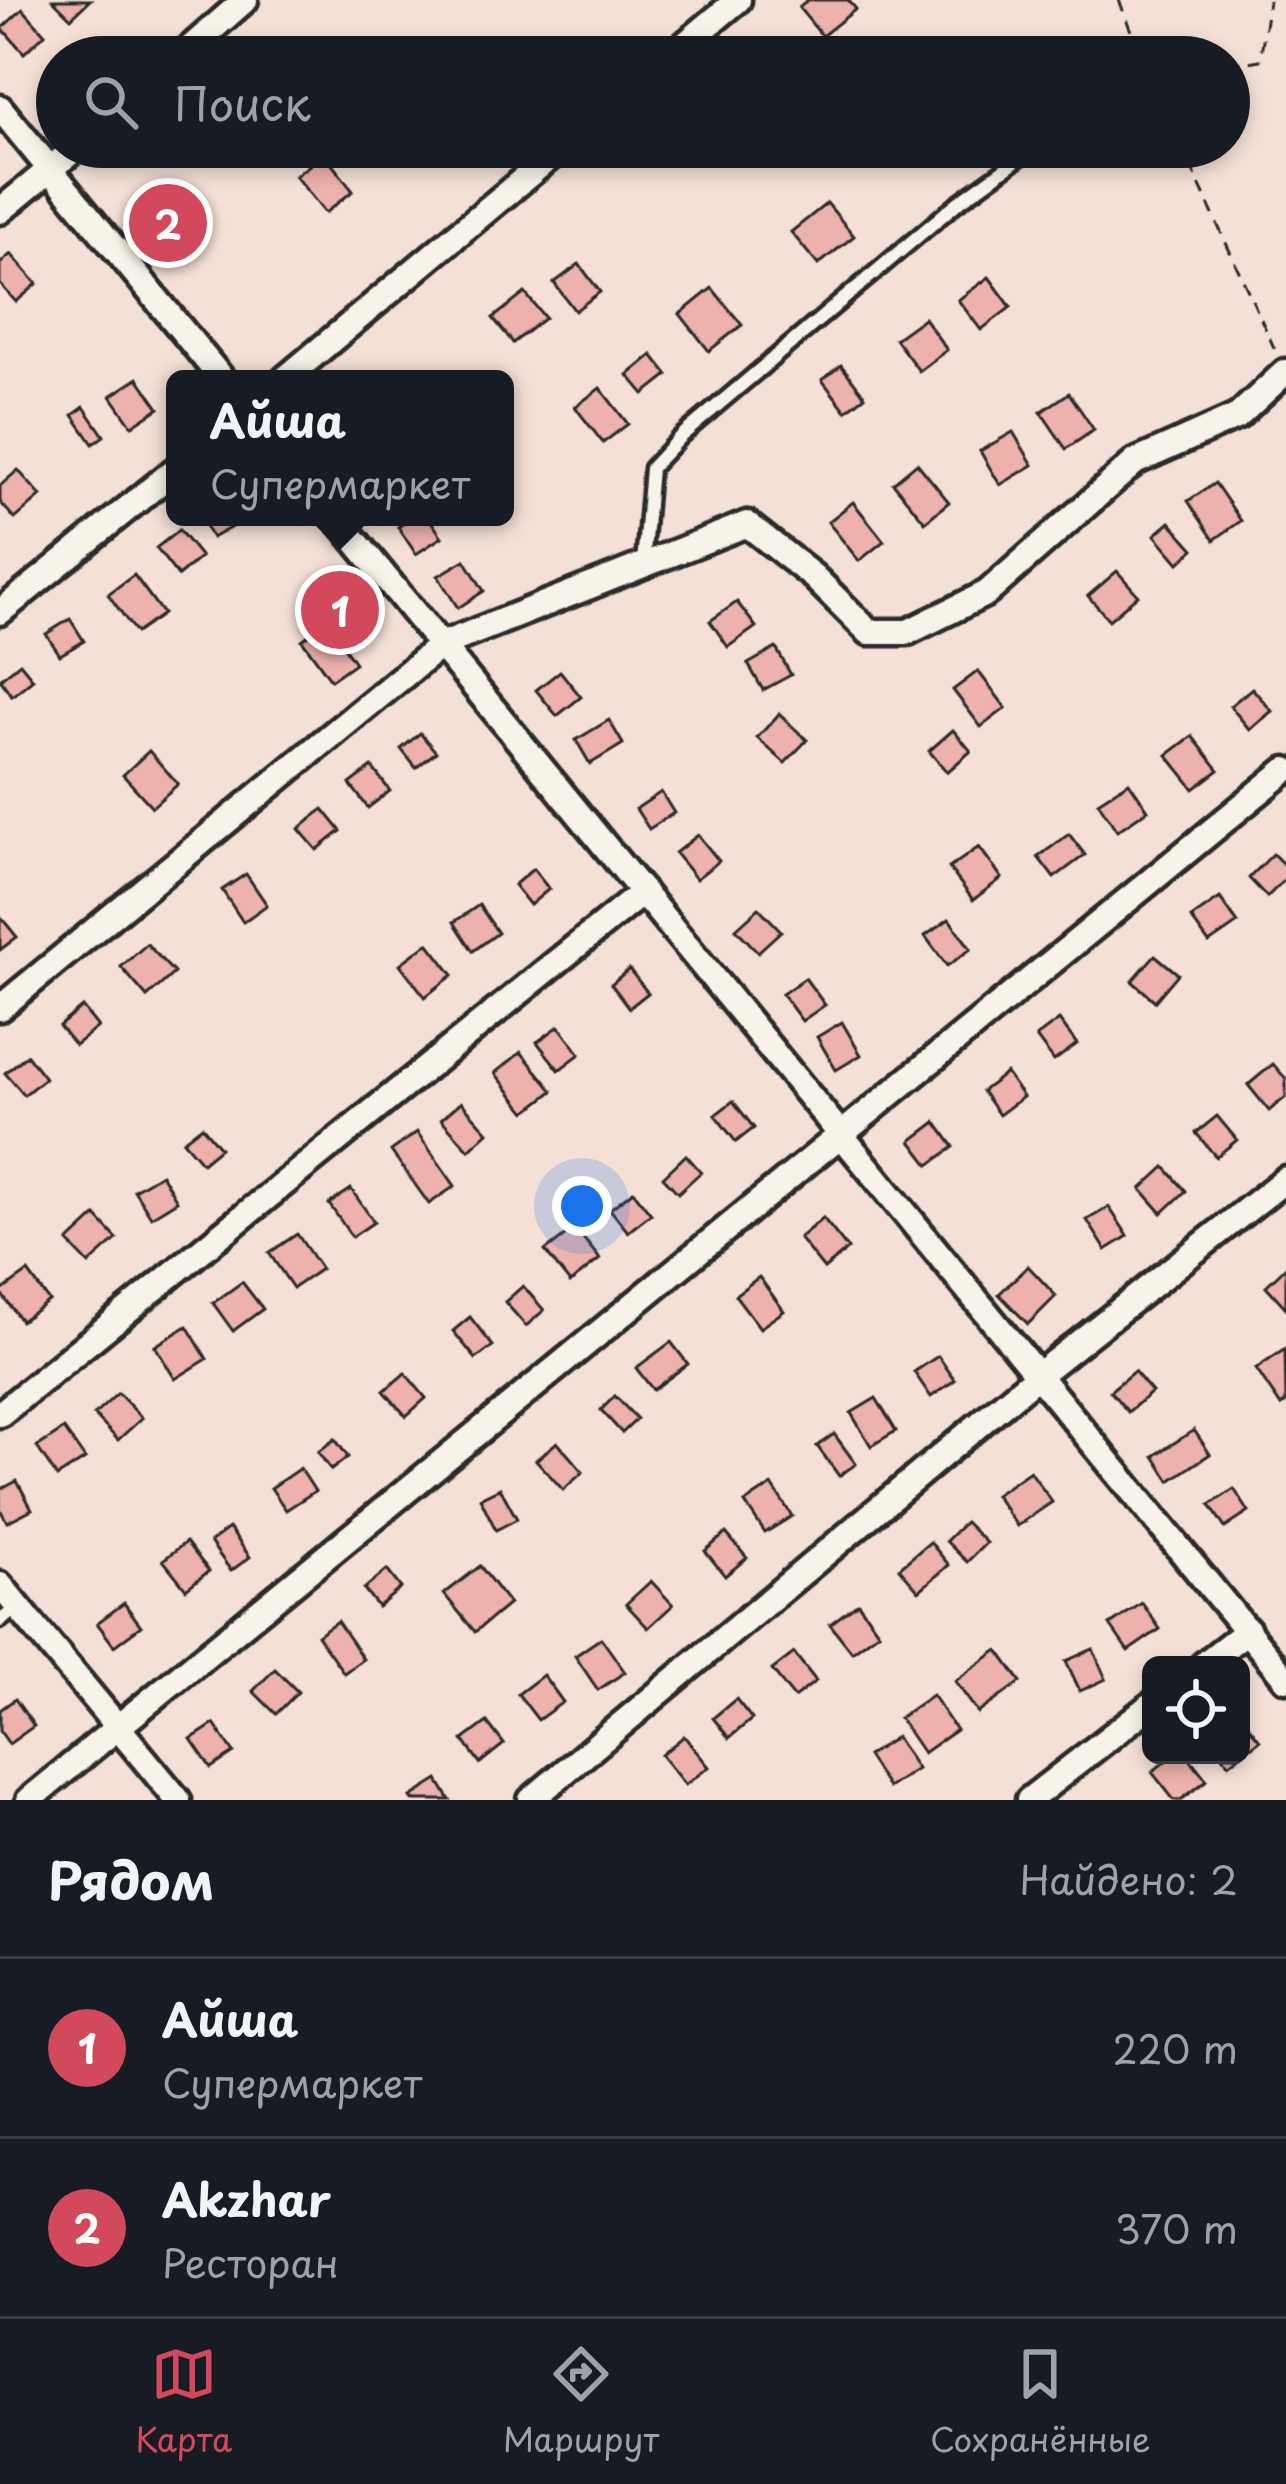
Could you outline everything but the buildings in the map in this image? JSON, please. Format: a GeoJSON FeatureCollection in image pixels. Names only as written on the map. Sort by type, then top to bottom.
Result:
{"type":"FeatureCollection","features":[{"type":"Feature","properties":{"kind":"street"},"geometry":{"type":"LineString","coordinates":[[204,36],[245,0]]}},
{"type":"Feature","properties":{"kind":"street"},"geometry":{"type":"LineString","coordinates":[[695,36],[737,0]]}},
{"type":"Feature","properties":{"kind":"street"},"geometry":{"type":"LineString","coordinates":[[0,108],[36,152]]}},
{"type":"Feature","properties":{"kind":"street"},"geometry":{"type":"LineString","coordinates":[[0,211],[53,168]]}},
{"type":"Feature","properties":{"kind":"street"},"geometry":{"type":"LineString","coordinates":[[297,370],[537,168]]}},
{"type":"Feature","properties":{"kind":"street"},"geometry":{"type":"LineString","coordinates":[[51,170],[215,370]]}},
{"type":"Feature","properties":{"kind":"street"},"geometry":{"type":"LineString","coordinates":[[0,1008],[441,645],[747,524],[814,578],[868,632],[908,632],[987,593],[1135,462],[1238,416],[1286,372]]}},
{"type":"Feature","properties":{"kind":"street"},"geometry":{"type":"LineString","coordinates":[[0,612],[166,477]]}},
{"type":"Feature","properties":{"kind":"street"},"geometry":{"type":"LineString","coordinates":[[342,526],[1286,1678]]}},
{"type":"Feature","properties":{"kind":"street"},"geometry":{"type":"LineString","coordinates":[[29,1800],[1286,770]]}},
{"type":"Feature","properties":{"kind":"street"},"geometry":{"type":"LineString","coordinates":[[0,1414],[643,892]]}},
{"type":"Feature","properties":{"kind":"street"},"geometry":{"type":"LineString","coordinates":[[531,1800],[1038,1375],[1282,1189]]}},
{"type":"Feature","properties":{"kind":"street"},"geometry":{"type":"LineString","coordinates":[[0,1585],[9,1614],[117,1726],[178,1800]]}},
{"type":"Feature","properties":{"kind":"street"},"geometry":{"type":"LineString","coordinates":[[1215,1656],[1248,1630]]}},
{"type":"Feature","properties":{"kind":"street"},"geometry":{"type":"LineString","coordinates":[[1029,1800],[1142,1712]]}},
{"type":"Feature","properties":{"kind":"lane"},"geometry":{"type":"LineString","coordinates":[[643,566],[651,468],[680,437],[956,204],[1006,168]]}},
{"type":"Feature","properties":{"kind":"path"},"geometry":{"type":"LineString","coordinates":[[1119,0],[1133,36]]}},
{"type":"Feature","properties":{"kind":"path"},"geometry":{"type":"LineString","coordinates":[[1250,62],[1260,60],[1269,0]]}},
{"type":"Feature","properties":{"kind":"path"},"geometry":{"type":"LineString","coordinates":[[1191,168],[1286,372]]}},
{"type":"Feature","properties":{"kind":"place","name":"Akzhar"},"geometry":{"type":"Point","coordinates":[168,223]}},
{"type":"Feature","properties":{"kind":"place","name":"Айша"},"geometry":{"type":"Point","coordinates":[340,610]}}]}
